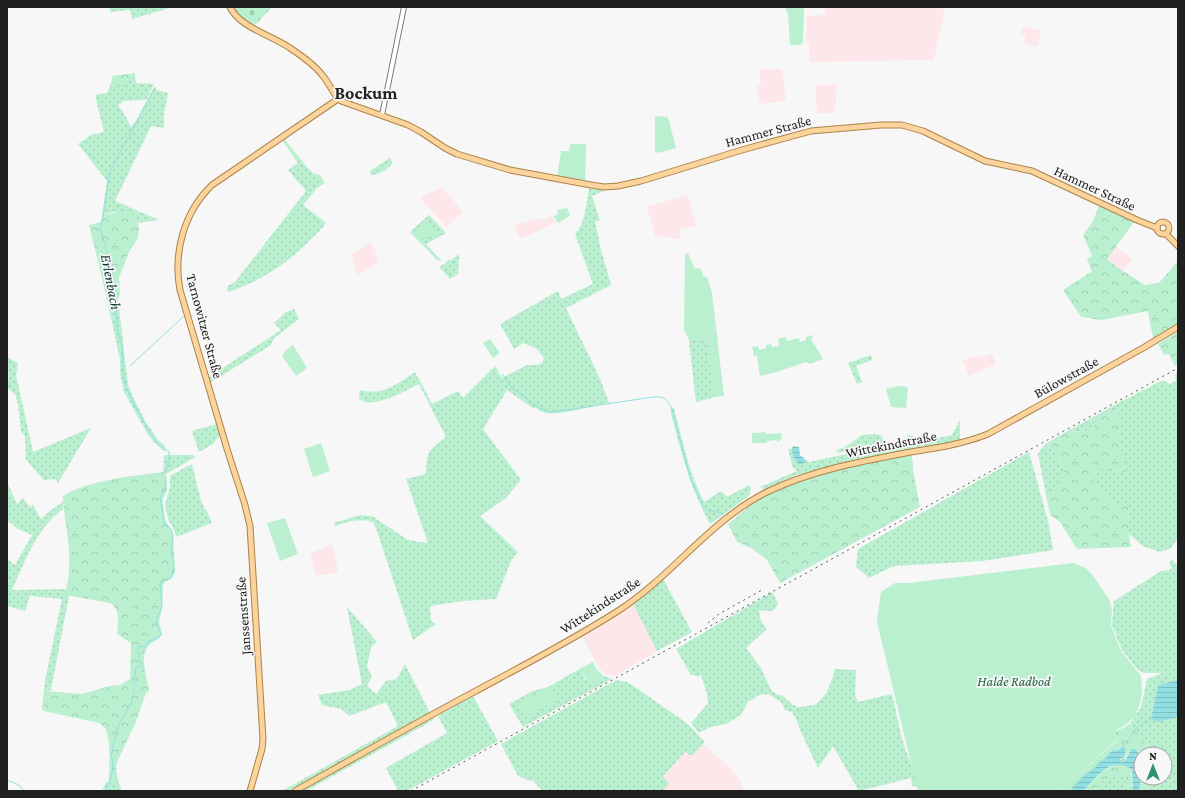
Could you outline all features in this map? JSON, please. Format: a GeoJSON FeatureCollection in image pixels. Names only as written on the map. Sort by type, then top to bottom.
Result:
{"type":"FeatureCollection","features":[{"type":"Feature","properties":{"kind":"main road"},"geometry":{"type":"LineString","coordinates":[[230,7],[236,16],[244,22],[289,48],[304,59],[322,75],[338,99]]}},
{"type":"Feature","properties":{"kind":"main road","name":"Hammer Straße"},"geometry":{"type":"LineString","coordinates":[[338,99],[351,106],[382,115],[417,129],[445,148],[457,154],[510,170],[543,177],[604,186],[618,186],[641,181],[805,132],[866,126],[902,125],[923,131],[985,161],[1032,172],[1157,228]]}},
{"type":"Feature","properties":{"kind":"main road","name":"Tarnowitzer Straße"},"geometry":{"type":"LineString","coordinates":[[225,441],[180,290],[178,262],[182,234],[190,214],[202,196],[212,185],[338,99]]}},
{"type":"Feature","properties":{"kind":"main road"},"geometry":{"type":"LineString","coordinates":[[1166,234],[1169,229],[1166,223],[1160,223],[1157,228],[1159,233],[1162,235],[1166,234],[1178,246]]}},
{"type":"Feature","properties":{"kind":"main road","name":"Bülowstraße"},"geometry":{"type":"LineString","coordinates":[[962,442],[995,430],[1178,327]]}},
{"type":"Feature","properties":{"kind":"main road","name":"Janssenstraße"},"geometry":{"type":"LineString","coordinates":[[225,441],[250,526],[263,739],[261,752],[250,791]]}},
{"type":"Feature","properties":{"kind":"main road","name":"Wittekindstraße"},"geometry":{"type":"LineString","coordinates":[[294,791],[614,614],[646,591],[726,518],[766,493],[795,480],[831,469],[962,442]]}},
{"type":"Feature","properties":{"kind":"street"},"geometry":{"type":"LineString","coordinates":[[382,115],[404,7]]}},
{"type":"Feature","properties":{"kind":"shaded area"},"geometry":{"type":"Polygon","coordinates":[[[825,7],[945,7],[934,60],[810,62],[809,44],[806,40],[807,16],[825,15],[825,7]]]}},
{"type":"Feature","properties":{"kind":"shaded area"},"geometry":{"type":"Polygon","coordinates":[[[1023,27],[1041,31],[1037,47],[1024,43],[1026,36],[1021,34],[1023,27]]]}},
{"type":"Feature","properties":{"kind":"shaded area"},"geometry":{"type":"Polygon","coordinates":[[[759,69],[782,69],[786,100],[763,104],[759,103],[757,85],[761,84],[759,69]]]}},
{"type":"Feature","properties":{"kind":"shaded area"},"geometry":{"type":"Polygon","coordinates":[[[815,85],[837,85],[835,113],[817,113],[815,85]]]}},
{"type":"Feature","properties":{"kind":"shaded area"},"geometry":{"type":"Polygon","coordinates":[[[442,187],[463,212],[446,227],[421,199],[442,187]]]}},
{"type":"Feature","properties":{"kind":"shaded area"},"geometry":{"type":"Polygon","coordinates":[[[687,195],[696,225],[679,230],[681,239],[655,236],[647,207],[687,195]]]}},
{"type":"Feature","properties":{"kind":"shaded area"},"geometry":{"type":"Polygon","coordinates":[[[551,216],[556,222],[521,239],[515,228],[517,224],[541,218],[541,220],[551,216]]]}},
{"type":"Feature","properties":{"kind":"shaded area"},"geometry":{"type":"Polygon","coordinates":[[[370,242],[379,261],[357,276],[352,255],[370,242]]]}},
{"type":"Feature","properties":{"kind":"shaded area"},"geometry":{"type":"Polygon","coordinates":[[[1116,246],[1132,259],[1123,271],[1107,259],[1116,246]]]}},
{"type":"Feature","properties":{"kind":"shaded area"},"geometry":{"type":"Polygon","coordinates":[[[992,353],[996,364],[969,376],[963,360],[976,356],[982,357],[992,353]]]}},
{"type":"Feature","properties":{"kind":"shaded area"},"geometry":{"type":"Polygon","coordinates":[[[333,545],[338,572],[316,576],[310,553],[333,545]]]}},
{"type":"Feature","properties":{"kind":"shaded area"},"geometry":{"type":"Polygon","coordinates":[[[632,602],[657,651],[615,676],[605,674],[599,668],[581,634],[632,602]]]}},
{"type":"Feature","properties":{"kind":"shaded area"},"geometry":{"type":"Polygon","coordinates":[[[703,744],[732,770],[739,779],[744,791],[663,791],[669,783],[663,778],[685,752],[692,756],[703,744]]]}},
{"type":"Feature","properties":{"kind":"green space"},"geometry":{"type":"Polygon","coordinates":[[[110,7],[173,7],[132,19],[130,10],[110,12],[110,7]]]}},
{"type":"Feature","properties":{"kind":"green space"},"geometry":{"type":"Polygon","coordinates":[[[233,7],[272,7],[255,25],[241,17],[233,7]]]}},
{"type":"Feature","properties":{"kind":"green space"},"geometry":{"type":"Polygon","coordinates":[[[786,7],[804,7],[803,42],[801,45],[790,45],[788,13],[786,7]]]}},
{"type":"Feature","properties":{"kind":"green space"},"geometry":{"type":"Polygon","coordinates":[[[135,73],[135,78],[127,78],[127,84],[111,84],[112,76],[135,73]]]}},
{"type":"Feature","properties":{"kind":"green space"},"geometry":{"type":"Polygon","coordinates":[[[127,78],[135,78],[136,83],[154,84],[147,99],[123,101],[118,106],[122,110],[131,127],[137,119],[154,87],[157,90],[168,93],[164,114],[164,128],[151,126],[115,201],[159,220],[137,223],[135,213],[114,212],[102,215],[107,181],[78,144],[91,135],[104,132],[95,95],[107,93],[111,84],[126,84],[127,78]]]}},
{"type":"Feature","properties":{"kind":"green space"},"geometry":{"type":"Polygon","coordinates":[[[655,116],[668,117],[676,148],[658,153],[655,151],[655,116]]]}},
{"type":"Feature","properties":{"kind":"green space"},"geometry":{"type":"Polygon","coordinates":[[[284,139],[307,167],[314,174],[320,175],[325,183],[317,188],[303,205],[326,223],[302,248],[283,264],[252,283],[228,292],[228,286],[235,282],[306,191],[288,170],[298,163],[282,140],[284,139]]]}},
{"type":"Feature","properties":{"kind":"green space"},"geometry":{"type":"Polygon","coordinates":[[[570,144],[586,144],[585,183],[557,178],[561,151],[569,151],[570,144]]]}},
{"type":"Feature","properties":{"kind":"green space"},"geometry":{"type":"Polygon","coordinates":[[[390,158],[393,163],[380,173],[371,175],[370,171],[390,158]]]}},
{"type":"Feature","properties":{"kind":"green space"},"geometry":{"type":"Polygon","coordinates":[[[589,189],[606,190],[592,196],[600,221],[595,221],[601,250],[611,285],[566,308],[600,379],[609,403],[568,412],[546,413],[535,407],[534,409],[507,390],[483,429],[521,480],[506,498],[480,516],[518,552],[511,561],[496,599],[463,601],[430,606],[431,621],[436,624],[413,640],[373,522],[358,520],[335,526],[334,523],[360,515],[372,516],[408,540],[428,543],[406,479],[426,474],[428,455],[435,445],[446,437],[419,384],[397,395],[372,402],[365,402],[359,399],[360,390],[383,390],[396,385],[415,372],[432,404],[458,391],[463,398],[495,366],[502,378],[527,365],[542,363],[544,358],[536,348],[523,343],[514,349],[500,324],[558,291],[561,299],[593,284],[575,234],[579,229],[583,218],[589,189]]]}},
{"type":"Feature","properties":{"kind":"green space"},"geometry":{"type":"Polygon","coordinates":[[[1099,206],[1134,222],[1107,259],[1117,267],[1145,285],[1159,283],[1178,261],[1178,324],[1154,338],[1148,311],[1102,320],[1081,317],[1063,290],[1092,272],[1087,259],[1092,256],[1083,235],[1093,221],[1099,206]]]}},
{"type":"Feature","properties":{"kind":"green space"},"geometry":{"type":"Polygon","coordinates":[[[567,208],[570,216],[558,223],[553,216],[558,215],[557,210],[567,208]]]}},
{"type":"Feature","properties":{"kind":"green space"},"geometry":{"type":"Polygon","coordinates":[[[128,211],[135,213],[139,228],[138,238],[129,252],[119,278],[116,281],[103,282],[89,225],[101,222],[102,215],[128,211]]]}},
{"type":"Feature","properties":{"kind":"green space"},"geometry":{"type":"Polygon","coordinates":[[[429,215],[446,233],[426,244],[442,261],[437,260],[410,232],[429,215]]]}},
{"type":"Feature","properties":{"kind":"green space"},"geometry":{"type":"Polygon","coordinates":[[[426,223],[436,234],[420,239],[416,235],[426,223]]]}},
{"type":"Feature","properties":{"kind":"green space"},"geometry":{"type":"Polygon","coordinates":[[[688,253],[695,269],[700,268],[704,277],[707,277],[712,293],[724,396],[715,397],[706,340],[689,340],[684,330],[685,254],[688,253]]]}},
{"type":"Feature","properties":{"kind":"green space"},"geometry":{"type":"Polygon","coordinates":[[[458,254],[458,274],[450,279],[439,267],[447,262],[448,259],[449,261],[458,254]]]}},
{"type":"Feature","properties":{"kind":"green space"},"geometry":{"type":"Polygon","coordinates":[[[119,278],[120,294],[118,299],[128,385],[145,421],[158,440],[165,446],[165,452],[147,433],[124,392],[120,373],[120,359],[103,282],[116,281],[119,278]]]}},
{"type":"Feature","properties":{"kind":"green space"},"geometry":{"type":"Polygon","coordinates":[[[294,309],[299,319],[274,338],[271,345],[210,383],[209,377],[281,330],[274,323],[286,312],[294,309]]]}},
{"type":"Feature","properties":{"kind":"green space"},"geometry":{"type":"Polygon","coordinates":[[[1178,332],[1178,364],[1175,366],[1169,354],[1164,355],[1158,344],[1178,332]]]}},
{"type":"Feature","properties":{"kind":"green space"},"geometry":{"type":"Polygon","coordinates":[[[812,335],[813,338],[811,339],[823,359],[810,364],[806,362],[760,376],[757,356],[753,356],[754,354],[752,347],[758,346],[759,350],[766,348],[766,345],[771,344],[772,347],[779,346],[778,339],[786,337],[787,341],[799,338],[800,342],[806,340],[806,337],[812,335]]]}},
{"type":"Feature","properties":{"kind":"green space"},"geometry":{"type":"Polygon","coordinates":[[[490,339],[500,353],[493,358],[483,343],[490,339]]]}},
{"type":"Feature","properties":{"kind":"green space"},"geometry":{"type":"Polygon","coordinates":[[[689,340],[706,340],[715,397],[696,402],[689,340]]]}},
{"type":"Feature","properties":{"kind":"green space"},"geometry":{"type":"Polygon","coordinates":[[[293,345],[307,368],[296,376],[282,356],[286,350],[293,345]]]}},
{"type":"Feature","properties":{"kind":"green space"},"geometry":{"type":"Polygon","coordinates":[[[871,355],[872,360],[856,366],[862,382],[857,384],[848,363],[871,355]]]}},
{"type":"Feature","properties":{"kind":"green space"},"geometry":{"type":"Polygon","coordinates":[[[7,357],[18,363],[16,375],[33,452],[91,428],[58,483],[55,479],[44,480],[26,460],[25,437],[21,431],[18,404],[15,394],[7,388],[7,382],[9,380],[7,357]]]}},
{"type":"Feature","properties":{"kind":"green space"},"geometry":{"type":"Polygon","coordinates":[[[1178,373],[1178,538],[1171,548],[1160,552],[1143,546],[1129,534],[1128,503],[1115,505],[1102,494],[1093,483],[1095,472],[1108,467],[1125,474],[1116,404],[1163,380],[1170,384],[1176,381],[1175,374],[1178,373]]]}},
{"type":"Feature","properties":{"kind":"green space"},"geometry":{"type":"Polygon","coordinates":[[[898,386],[908,387],[906,408],[891,407],[886,389],[898,386]]]}},
{"type":"Feature","properties":{"kind":"green space"},"geometry":{"type":"Polygon","coordinates":[[[1116,404],[1125,474],[1108,467],[1095,472],[1093,483],[1102,494],[1115,505],[1128,503],[1131,547],[1077,549],[1060,522],[1050,515],[1046,495],[1056,488],[1064,473],[1057,454],[1045,444],[1066,432],[1093,430],[1095,416],[1116,404]]]}},
{"type":"Feature","properties":{"kind":"green space"},"geometry":{"type":"Polygon","coordinates":[[[674,408],[690,468],[704,502],[721,491],[727,497],[749,485],[751,489],[749,496],[710,524],[686,468],[670,409],[674,408]]]}},
{"type":"Feature","properties":{"kind":"green space"},"geometry":{"type":"Polygon","coordinates":[[[1095,416],[1093,430],[1066,432],[1095,416]]]}},
{"type":"Feature","properties":{"kind":"green space"},"geometry":{"type":"Polygon","coordinates":[[[960,420],[960,440],[924,448],[923,440],[952,435],[960,420]]]}},
{"type":"Feature","properties":{"kind":"green space"},"geometry":{"type":"Polygon","coordinates":[[[217,424],[220,435],[213,444],[199,452],[192,431],[217,424]]]}},
{"type":"Feature","properties":{"kind":"green space"},"geometry":{"type":"Polygon","coordinates":[[[766,432],[766,434],[782,433],[781,440],[777,442],[777,440],[767,441],[767,443],[752,442],[752,433],[766,432]]]}},
{"type":"Feature","properties":{"kind":"green space"},"geometry":{"type":"Polygon","coordinates":[[[876,434],[882,436],[883,444],[837,453],[837,450],[845,447],[862,435],[876,434]]]}},
{"type":"Feature","properties":{"kind":"green space"},"geometry":{"type":"Polygon","coordinates":[[[909,435],[921,442],[922,449],[856,461],[796,475],[764,490],[760,487],[797,471],[792,466],[788,447],[795,459],[803,464],[806,460],[809,462],[899,443],[909,435]]]}},
{"type":"Feature","properties":{"kind":"green space"},"geometry":{"type":"Polygon","coordinates":[[[321,443],[330,471],[313,477],[304,449],[321,443]]]}},
{"type":"Feature","properties":{"kind":"green space"},"geometry":{"type":"Polygon","coordinates":[[[1045,444],[1057,454],[1064,473],[1056,488],[1046,495],[1038,454],[1045,444]]]}},
{"type":"Feature","properties":{"kind":"green space"},"geometry":{"type":"Polygon","coordinates":[[[1029,452],[1048,521],[1053,550],[982,561],[894,566],[869,578],[856,567],[858,549],[1029,452]]]}},
{"type":"Feature","properties":{"kind":"green space"},"geometry":{"type":"Polygon","coordinates":[[[912,454],[913,470],[920,507],[780,583],[767,560],[753,549],[737,542],[728,524],[758,501],[797,481],[854,465],[912,454]]]}},
{"type":"Feature","properties":{"kind":"green space"},"geometry":{"type":"Polygon","coordinates":[[[164,455],[193,455],[195,457],[166,474],[163,472],[164,455]]]}},
{"type":"Feature","properties":{"kind":"green space"},"geometry":{"type":"Polygon","coordinates":[[[192,464],[201,501],[212,523],[176,537],[168,519],[165,505],[170,487],[170,476],[192,464]]]}},
{"type":"Feature","properties":{"kind":"green space"},"geometry":{"type":"Polygon","coordinates":[[[163,472],[166,474],[167,491],[163,498],[163,505],[165,520],[173,533],[175,571],[171,579],[163,585],[162,608],[159,621],[162,635],[149,645],[144,655],[144,667],[149,691],[146,693],[135,724],[118,760],[116,767],[118,781],[109,782],[109,741],[104,727],[99,723],[44,711],[46,691],[82,694],[110,686],[120,685],[130,679],[131,643],[117,634],[118,617],[114,606],[110,603],[65,595],[69,574],[69,560],[63,496],[98,482],[163,472]]]}},
{"type":"Feature","properties":{"kind":"green space"},"geometry":{"type":"Polygon","coordinates":[[[7,482],[17,504],[23,498],[30,507],[33,505],[41,519],[48,512],[63,502],[63,509],[45,526],[32,546],[12,590],[67,589],[66,595],[69,596],[51,690],[46,691],[44,711],[42,709],[45,681],[62,599],[30,596],[25,611],[7,606],[7,559],[15,565],[32,535],[18,529],[7,520],[7,482]]]}},
{"type":"Feature","properties":{"kind":"green space"},"geometry":{"type":"Polygon","coordinates":[[[285,518],[298,554],[280,561],[267,523],[285,518]]]}},
{"type":"Feature","properties":{"kind":"green space"},"geometry":{"type":"Polygon","coordinates":[[[1172,559],[1178,567],[1178,680],[1158,685],[1151,719],[1157,722],[1178,717],[1178,791],[1148,791],[1149,786],[1173,786],[1173,746],[1149,746],[1130,724],[1141,707],[1147,679],[1163,673],[1144,673],[1138,670],[1122,650],[1112,625],[1114,601],[1161,571],[1170,570],[1172,567],[1169,564],[1172,559]]]}},
{"type":"Feature","properties":{"kind":"green space","name":"Halde Radbod"},"geometry":{"type":"Polygon","coordinates":[[[1073,563],[1085,568],[1092,574],[1110,601],[1112,610],[1111,625],[1121,651],[1141,676],[1142,693],[1139,707],[1135,716],[1127,724],[1115,731],[1117,740],[1066,785],[1062,791],[919,791],[917,788],[877,622],[881,592],[895,583],[909,583],[1073,563]]]}},
{"type":"Feature","properties":{"kind":"green space"},"geometry":{"type":"Polygon","coordinates":[[[663,579],[692,632],[657,651],[632,602],[663,579]]]}},
{"type":"Feature","properties":{"kind":"green space"},"geometry":{"type":"Polygon","coordinates":[[[772,592],[778,603],[776,608],[772,611],[759,611],[761,621],[767,629],[746,648],[761,668],[771,690],[776,694],[783,696],[793,705],[798,707],[815,705],[827,692],[834,674],[834,669],[856,670],[855,696],[858,702],[892,694],[902,739],[919,787],[912,786],[911,778],[859,791],[833,746],[818,768],[792,712],[785,710],[782,703],[768,694],[759,695],[748,702],[741,715],[726,724],[710,727],[699,733],[691,723],[708,703],[707,694],[701,675],[691,675],[676,649],[772,592]]]}},
{"type":"Feature","properties":{"kind":"green space"},"geometry":{"type":"Polygon","coordinates":[[[347,607],[377,642],[371,647],[367,667],[372,677],[367,686],[376,694],[386,681],[397,679],[405,664],[430,713],[288,791],[282,791],[398,726],[386,702],[349,716],[341,709],[322,705],[318,695],[350,690],[362,684],[347,607]]]}},
{"type":"Feature","properties":{"kind":"green space"},"geometry":{"type":"Polygon","coordinates":[[[593,662],[597,670],[604,676],[593,683],[586,679],[581,668],[593,662]]]}},
{"type":"Feature","properties":{"kind":"green space"},"geometry":{"type":"Polygon","coordinates":[[[581,668],[585,679],[593,683],[604,676],[612,679],[523,727],[509,704],[533,691],[548,687],[581,668]]]}},
{"type":"Feature","properties":{"kind":"green space"},"geometry":{"type":"Polygon","coordinates":[[[616,680],[627,682],[632,685],[688,724],[705,742],[692,756],[685,752],[663,777],[669,783],[663,791],[542,791],[533,780],[530,781],[518,776],[501,744],[616,680]]]}},
{"type":"Feature","properties":{"kind":"green space"},"geometry":{"type":"Polygon","coordinates":[[[550,687],[557,701],[526,717],[519,703],[550,687]]]}},
{"type":"Feature","properties":{"kind":"green space"},"geometry":{"type":"Polygon","coordinates":[[[473,696],[498,741],[407,791],[398,791],[386,768],[447,733],[438,716],[473,696]]]}},
{"type":"Feature","properties":{"kind":"green space"},"geometry":{"type":"Polygon","coordinates":[[[433,718],[434,720],[306,791],[300,791],[433,718]]]}},
{"type":"Feature","properties":{"kind":"green space"},"geometry":{"type":"Polygon","coordinates":[[[1130,724],[1149,746],[1133,746],[1133,750],[1131,749],[1122,763],[1120,759],[1124,757],[1126,750],[1123,747],[1113,751],[1092,771],[1084,775],[1071,791],[1062,791],[1066,785],[1117,741],[1115,732],[1130,724]]]}},
{"type":"Feature","properties":{"kind":"green space"},"geometry":{"type":"Polygon","coordinates":[[[1113,765],[1121,765],[1130,768],[1133,791],[1128,791],[1125,776],[1119,775],[1107,778],[1092,791],[1083,791],[1101,773],[1113,765]]]}},
{"type":"Feature","properties":{"kind":"green space"},"geometry":{"type":"Polygon","coordinates":[[[1116,774],[1125,776],[1128,791],[1092,791],[1107,777],[1116,774]]]}},
{"type":"Feature","properties":{"kind":"green space"},"geometry":{"type":"Polygon","coordinates":[[[118,781],[122,791],[102,791],[106,782],[118,781]]]}},
{"type":"Feature","properties":{"kind":"green space"},"geometry":{"type":"Polygon","coordinates":[[[1140,786],[1149,786],[1148,791],[1139,791],[1140,786]]]}},
{"type":"Feature","properties":{"kind":"water"},"geometry":{"type":"Polygon","coordinates":[[[793,446],[799,447],[800,455],[806,460],[803,464],[798,464],[795,459],[791,450],[793,446]]]}},
{"type":"Feature","properties":{"kind":"water"},"geometry":{"type":"Polygon","coordinates":[[[1178,680],[1178,717],[1157,722],[1151,719],[1158,685],[1178,680]]]}},
{"type":"Feature","properties":{"kind":"water"},"geometry":{"type":"Polygon","coordinates":[[[1123,747],[1125,748],[1126,750],[1124,757],[1120,759],[1122,763],[1126,759],[1131,749],[1133,749],[1133,786],[1140,786],[1139,791],[1133,791],[1132,773],[1130,768],[1122,765],[1113,765],[1105,769],[1083,791],[1071,791],[1084,775],[1095,768],[1097,764],[1107,757],[1109,753],[1123,747]]]}},
{"type":"Feature","properties":{"kind":"waterway","name":"Erlenbach"},"geometry":{"type":"LineString","coordinates":[[155,88],[110,171],[100,227],[112,271],[115,291],[117,327],[122,347],[124,381],[130,396],[149,432],[158,444],[169,452],[169,463],[165,473]]}},
{"type":"Feature","properties":{"kind":"waterway"},"geometry":{"type":"LineString","coordinates":[[130,366],[183,317]]}},
{"type":"Feature","properties":{"kind":"waterway"},"geometry":{"type":"LineString","coordinates":[[502,374],[511,387],[541,409],[550,412],[653,397],[665,399],[672,409],[691,481],[703,506],[709,511],[722,513]]}},
{"type":"Feature","properties":{"kind":"waterway"},"geometry":{"type":"LineString","coordinates":[[134,686],[136,668],[138,666],[141,668],[143,666],[139,659],[140,654],[137,653],[139,646],[146,647],[149,641],[158,638],[161,634],[156,622],[162,606],[160,584],[161,582],[172,577],[174,571],[173,557],[171,553],[173,536],[171,529],[165,524],[160,498],[165,489],[166,481]]}},
{"type":"Feature","properties":{"kind":"waterway"},"geometry":{"type":"LineString","coordinates":[[106,791],[112,773],[113,764],[111,755],[118,726],[132,702],[134,689]]}},
{"type":"Feature","properties":{"kind":"waterway"},"geometry":{"type":"LineString","coordinates":[[1133,732],[1142,723],[1151,719]]}},
{"type":"Feature","properties":{"kind":"waterway"},"geometry":{"type":"LineString","coordinates":[[1123,747],[1131,737]]}},
{"type":"Feature","properties":{"kind":"waterway"},"geometry":{"type":"LineString","coordinates":[[7,780],[17,784],[25,791]]}},
{"type":"Feature","properties":{"kind":"railway"},"geometry":{"type":"LineString","coordinates":[[411,791],[1178,368]]}},
{"type":"Feature","properties":{"kind":"railway"},"geometry":{"type":"LineString","coordinates":[[708,623],[719,614],[762,590]]}},
{"type":"Feature","properties":{"kind":"district","name":"Bockum"},"geometry":{"type":"Point","coordinates":[366,93]}}]}
